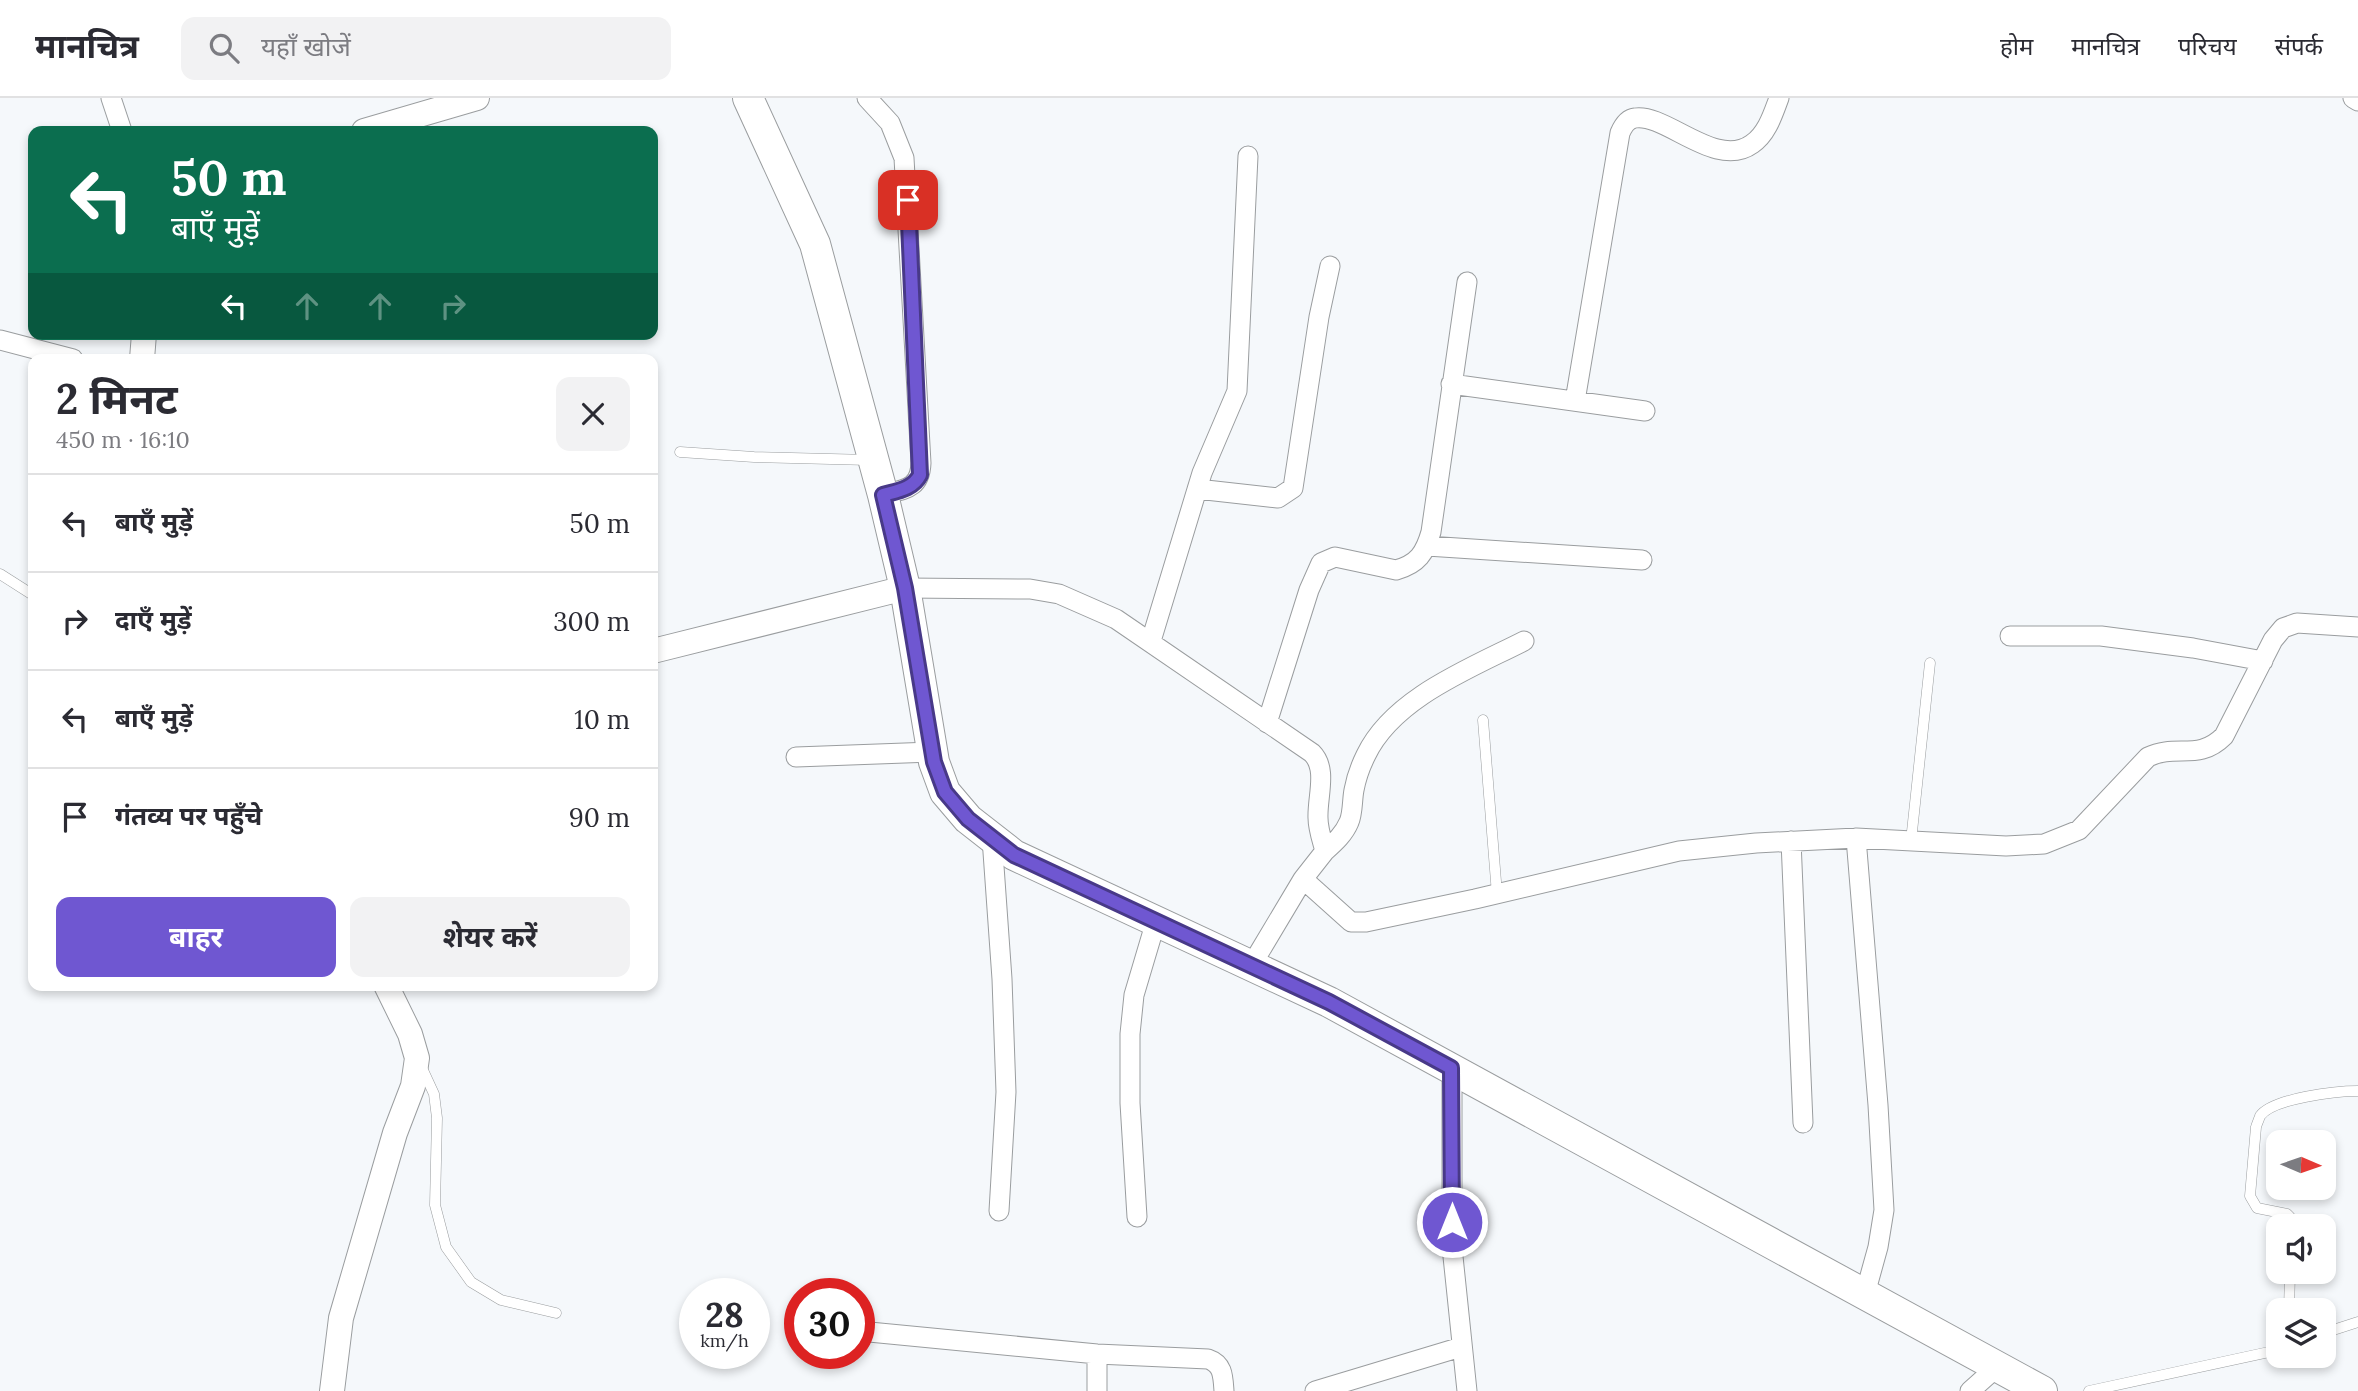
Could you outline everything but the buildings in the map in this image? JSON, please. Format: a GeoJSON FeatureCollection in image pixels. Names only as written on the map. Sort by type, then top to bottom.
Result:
{"type":"FeatureCollection","features":[{"type":"Feature","properties":{"kind":"main road"},"geometry":{"type":"LineString","coordinates":[[748,98],[815,244],[874,460],[905,588],[932,752],[945,792],[968,819],[1014,855],[1329,1002],[2042,1391]]}},
{"type":"Feature","properties":{"kind":"street"},"geometry":{"type":"LineString","coordinates":[[111,98],[120,126]]}},
{"type":"Feature","properties":{"kind":"street"},"geometry":{"type":"LineString","coordinates":[[381,126],[477,98]]}},
{"type":"Feature","properties":{"kind":"street"},"geometry":{"type":"LineString","coordinates":[[867,98],[890,123],[904,158],[920,463],[920,475],[916,483],[906,489],[883,495]]}},
{"type":"Feature","properties":{"kind":"street"},"geometry":{"type":"LineString","coordinates":[[1575,401],[1620,133],[1624,124],[1635,118],[1647,120],[1696,141],[1735,152],[1754,143],[1765,130],[1779,98]]}},
{"type":"Feature","properties":{"kind":"street"},"geometry":{"type":"LineString","coordinates":[[2353,98],[2358,102]]}},
{"type":"Feature","properties":{"kind":"street"},"geometry":{"type":"LineString","coordinates":[[1151,642],[1197,489],[1237,391],[1248,156]]}},
{"type":"Feature","properties":{"kind":"street"},"geometry":{"type":"LineString","coordinates":[[1197,489],[1278,498],[1293,488],[1319,317],[1330,266]]}},
{"type":"Feature","properties":{"kind":"street"},"geometry":{"type":"LineString","coordinates":[[1267,723],[1309,590],[1321,563],[1335,557],[1396,570],[1406,567],[1426,550],[1467,282]]}},
{"type":"Feature","properties":{"kind":"street"},"geometry":{"type":"LineString","coordinates":[[0,340],[55,354]]}},
{"type":"Feature","properties":{"kind":"street"},"geometry":{"type":"LineString","coordinates":[[1451,384],[1645,411]]}},
{"type":"Feature","properties":{"kind":"street"},"geometry":{"type":"LineString","coordinates":[[1427,546],[1642,560]]}},
{"type":"Feature","properties":{"kind":"street"},"geometry":{"type":"LineString","coordinates":[[658,650],[905,588],[1030,589],[1059,594],[1116,619],[1312,753],[1319,760],[1318,820],[1325,851]]}},
{"type":"Feature","properties":{"kind":"street"},"geometry":{"type":"LineString","coordinates":[[1303,879],[1351,922],[1366,922],[1679,851],[1856,838],[2006,846],[2044,844],[2078,830],[2148,757],[2160,751],[2204,750],[2213,747],[2224,736],[2283,628],[2297,622],[2358,627]]}},
{"type":"Feature","properties":{"kind":"street"},"geometry":{"type":"LineString","coordinates":[[2010,636],[2101,636],[2193,648],[2263,661]]}},
{"type":"Feature","properties":{"kind":"street"},"geometry":{"type":"LineString","coordinates":[[1251,965],[1303,879],[1339,838],[1350,820],[1354,787],[1367,753],[1388,723],[1404,707],[1452,678],[1524,641]]}},
{"type":"Feature","properties":{"kind":"street"},"geometry":{"type":"LineString","coordinates":[[796,757],[932,752]]}},
{"type":"Feature","properties":{"kind":"street"},"geometry":{"type":"LineString","coordinates":[[992,838],[1006,1078],[999,1211]]}},
{"type":"Feature","properties":{"kind":"street"},"geometry":{"type":"LineString","coordinates":[[1856,838],[1884,1210],[1878,1247],[1865,1294]]}},
{"type":"Feature","properties":{"kind":"street"},"geometry":{"type":"LineString","coordinates":[[1791,841],[1803,1123]]}},
{"type":"Feature","properties":{"kind":"street"},"geometry":{"type":"LineString","coordinates":[[1137,1217],[1130,1103],[1130,1034],[1134,995],[1156,922]]}},
{"type":"Feature","properties":{"kind":"street"},"geometry":{"type":"LineString","coordinates":[[332,1391],[341,1318],[395,1133],[414,1086],[417,1058],[410,1034],[389,991]]}},
{"type":"Feature","properties":{"kind":"street"},"geometry":{"type":"LineString","coordinates":[[1451,1068],[1452,1247],[1467,1391]]}},
{"type":"Feature","properties":{"kind":"street"},"geometry":{"type":"LineString","coordinates":[[875,1333],[1097,1354],[1208,1359],[1217,1362],[1221,1369],[1224,1391]]}},
{"type":"Feature","properties":{"kind":"street"},"geometry":{"type":"LineString","coordinates":[[1315,1391],[1461,1347]]}},
{"type":"Feature","properties":{"kind":"street"},"geometry":{"type":"LineString","coordinates":[[1097,1354],[1097,1391]]}},
{"type":"Feature","properties":{"kind":"street"},"geometry":{"type":"LineString","coordinates":[[1970,1391],[1998,1366]]}},
{"type":"Feature","properties":{"kind":"lane"},"geometry":{"type":"LineString","coordinates":[[680,452],[874,460]]}},
{"type":"Feature","properties":{"kind":"lane"},"geometry":{"type":"LineString","coordinates":[[0,574],[28,592]]}},
{"type":"Feature","properties":{"kind":"lane"},"geometry":{"type":"LineString","coordinates":[[1911,842],[1930,663]]}},
{"type":"Feature","properties":{"kind":"lane"},"geometry":{"type":"LineString","coordinates":[[1483,720],[1497,894]]}},
{"type":"Feature","properties":{"kind":"lane"},"geometry":{"type":"LineString","coordinates":[[417,1058],[434,1094],[437,1118],[435,1205],[446,1247],[471,1282],[501,1300],[556,1313]]}},
{"type":"Feature","properties":{"kind":"lane"},"geometry":{"type":"LineString","coordinates":[[2287,1214],[2257,1208],[2250,1196],[2256,1127],[2260,1116],[2276,1105],[2331,1091],[2358,1090]]}},
{"type":"Feature","properties":{"kind":"lane"},"geometry":{"type":"LineString","coordinates":[[2336,1329],[2358,1322]]}},
{"type":"Feature","properties":{"kind":"lane"},"geometry":{"type":"LineString","coordinates":[[2089,1391],[2266,1353]]}},
{"type":"Feature","properties":{"kind":"route"},"geometry":{"type":"LineString","coordinates":[[908,200],[920,475],[916,483],[906,489],[883,495],[905,588],[934,762],[945,792],[968,819],[1014,855],[1329,1002],[1451,1068],[1452,1222]]}}]}
